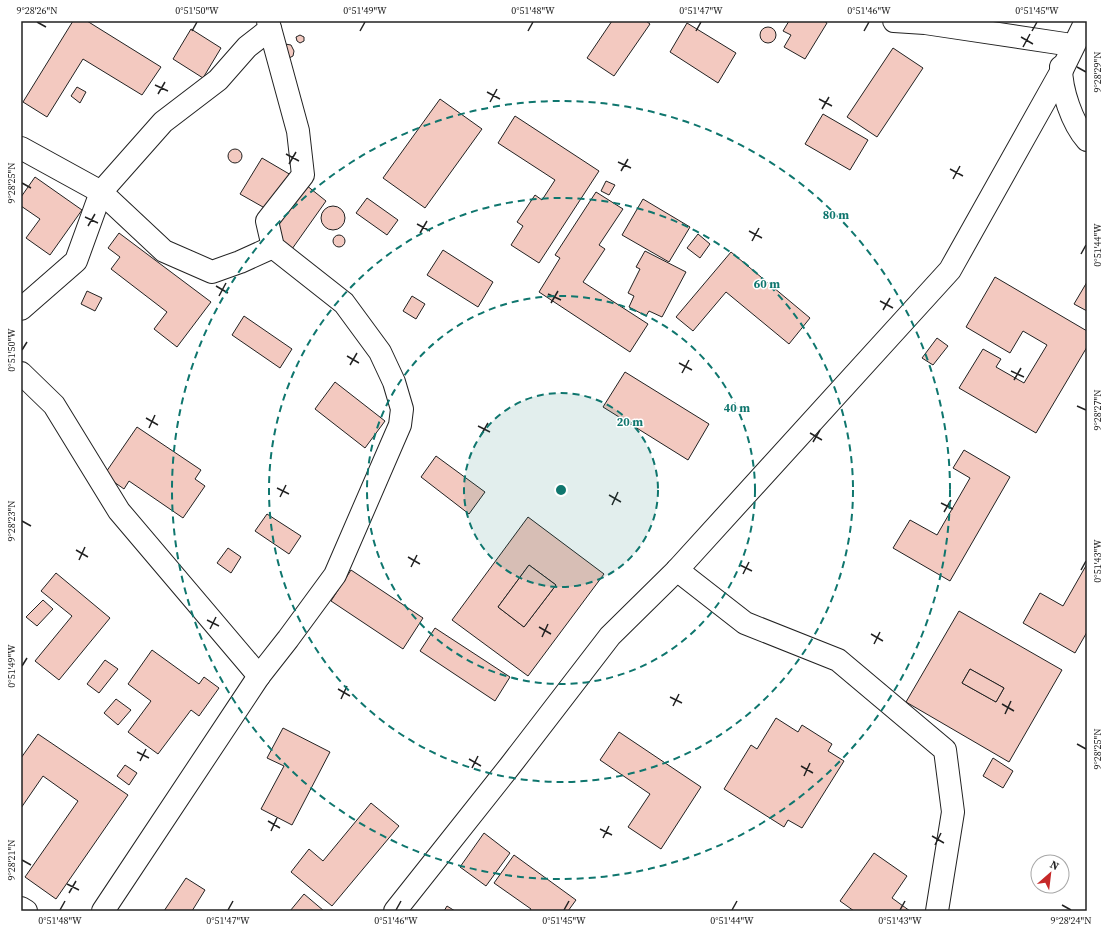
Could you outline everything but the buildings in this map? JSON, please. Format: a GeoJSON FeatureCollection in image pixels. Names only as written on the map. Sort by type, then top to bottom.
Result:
{"type":"FeatureCollection","features":[{"type":"Feature","properties":{"kind":"street"},"geometry":{"type":"LineString","coordinates":[[894,21],[1077,33],[1062,58],[1061,72],[1064,91],[1072,114],[1080,132],[1087,140]]}},
{"type":"Feature","properties":{"kind":"street"},"geometry":{"type":"LineString","coordinates":[[21,309],[76,261],[101,192],[163,122],[218,80],[269,25],[298,131],[303,175],[267,221],[273,247],[344,303],[380,352],[394,382],[402,409],[400,426],[335,575],[259,676],[103,911]]}},
{"type":"Feature","properties":{"kind":"street"},"geometry":{"type":"LineString","coordinates":[[395,911],[510,766],[610,636],[677,570],[950,270],[1061,72]]}},
{"type":"Feature","properties":{"kind":"street"},"geometry":{"type":"LineString","coordinates":[[21,148],[101,192],[164,251],[212,272],[240,262],[273,247]]}},
{"type":"Feature","properties":{"kind":"street"},"geometry":{"type":"LineString","coordinates":[[21,373],[54,405],[119,510],[259,676]]}},
{"type":"Feature","properties":{"kind":"street"},"geometry":{"type":"LineString","coordinates":[[677,570],[745,623],[838,660],[945,750],[953,812],[937,911]]}},
{"type":"Feature","properties":{"kind":"street"},"geometry":{"type":"LineString","coordinates":[[21,908],[26,911]]}}]}
